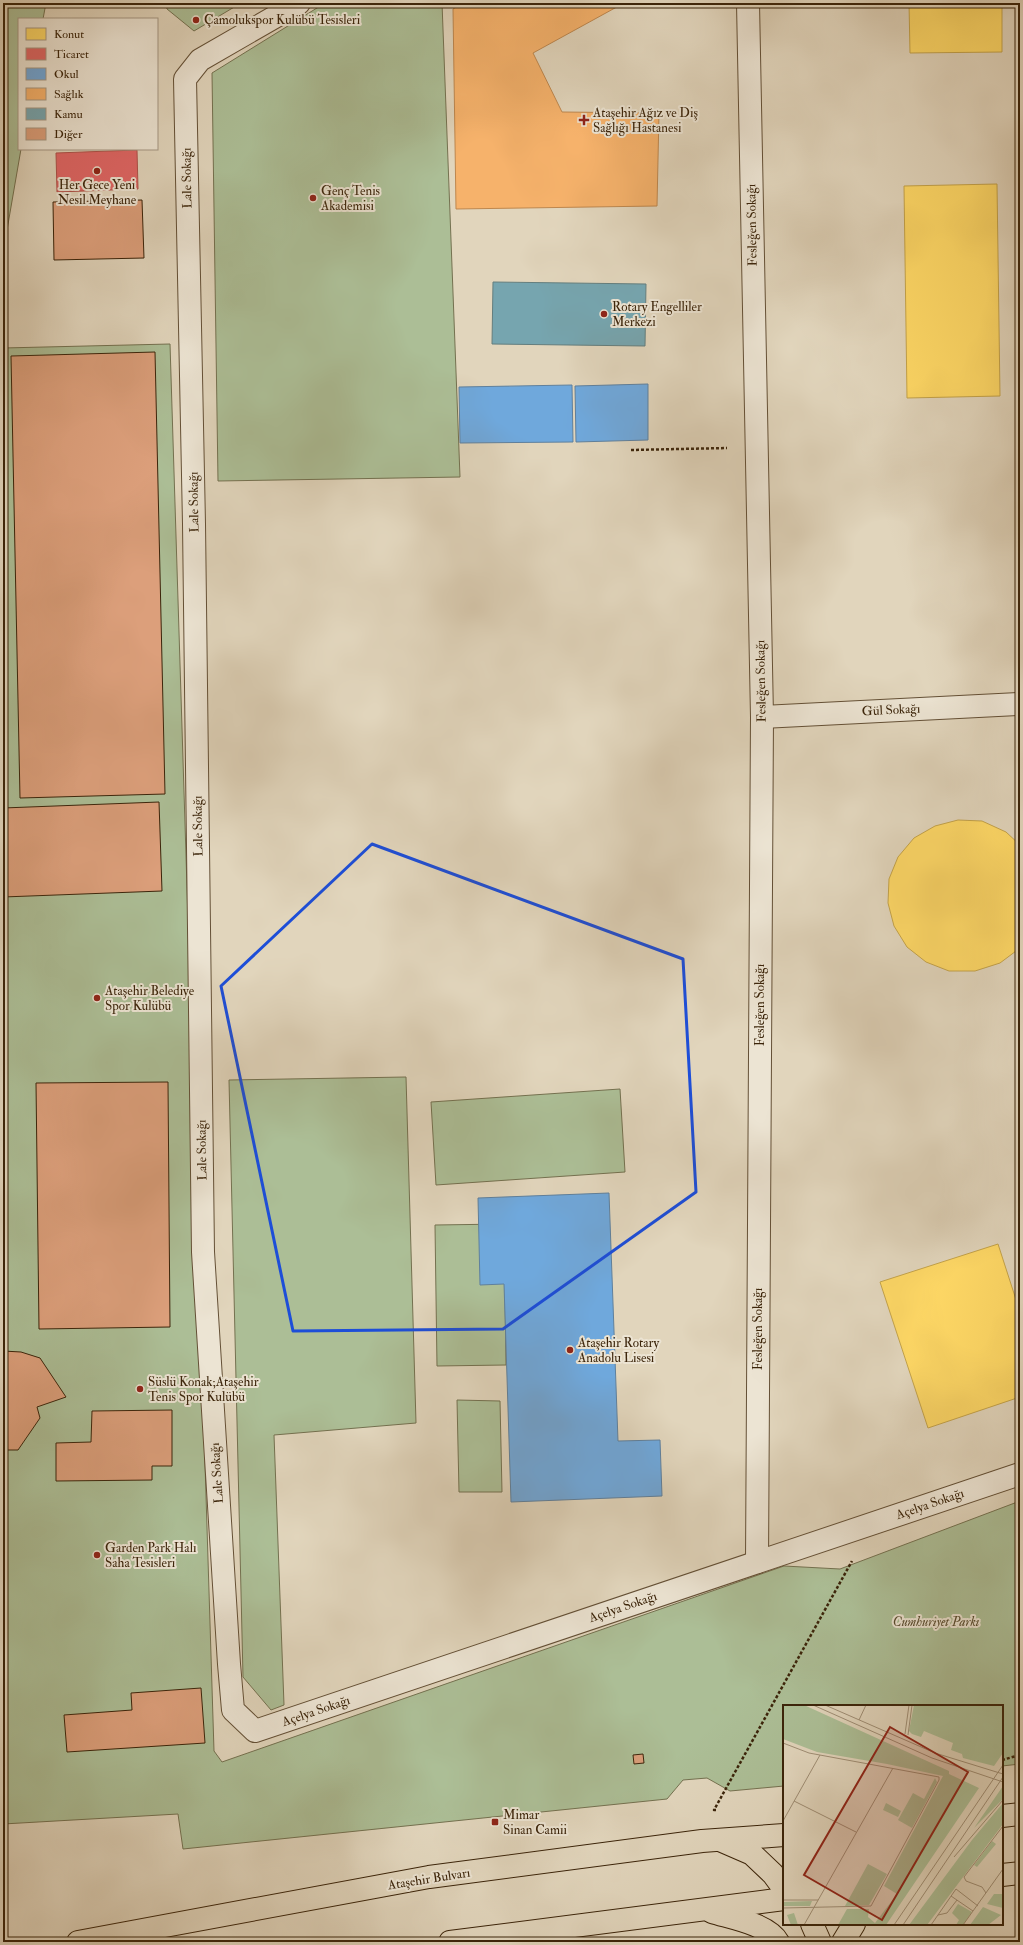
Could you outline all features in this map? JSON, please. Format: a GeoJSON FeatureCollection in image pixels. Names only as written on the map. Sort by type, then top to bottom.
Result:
{"type":"FeatureCollection","features":[{"type":"Feature","properties":{"kind":"main road"},"geometry":{"type":"LineString","coordinates":[[1003,1816],[1020,1814]]}},
{"type":"Feature","properties":{"kind":"main road","name":"Ataşehir Bulvarı"},"geometry":{"type":"LineString","coordinates":[[78,1942],[429,1877],[720,1840],[783,1835]]}},
{"type":"Feature","properties":{"kind":"main road"},"geometry":{"type":"LineString","coordinates":[[720,1840],[752,1854],[773,1874],[783,1888]]}},
{"type":"Feature","properties":{"kind":"main road"},"geometry":{"type":"LineString","coordinates":[[1003,1875],[1020,1873]]}},
{"type":"Feature","properties":{"kind":"main road"},"geometry":{"type":"LineString","coordinates":[[450,1942],[783,1899]]}},
{"type":"Feature","properties":{"kind":"main road"},"geometry":{"type":"LineString","coordinates":[[706,1910],[758,1926],[775,1937],[778,1942]]}},
{"type":"Feature","properties":{"kind":"main road"},"geometry":{"type":"LineString","coordinates":[[787,1925],[789,1942]]}},
{"type":"Feature","properties":{"kind":"main road"},"geometry":{"type":"LineString","coordinates":[[812,1925],[820,1942]]}},
{"type":"Feature","properties":{"kind":"main road"},"geometry":{"type":"LineString","coordinates":[[843,1942],[853,1925]]}},
{"type":"Feature","properties":{"kind":"street","name":"Lale Sokağı"},"geometry":{"type":"LineString","coordinates":[[234,1710],[229,1664],[203,1252],[194,524],[185,79],[200,60],[299,3]]}},
{"type":"Feature","properties":{"kind":"street","name":"Fesleğen Sokağı"},"geometry":{"type":"LineString","coordinates":[[748,3],[762,717],[757,1562]]}},
{"type":"Feature","properties":{"kind":"street","name":"Gül Sokağı"},"geometry":{"type":"LineString","coordinates":[[762,717],[1020,704]]}},
{"type":"Feature","properties":{"kind":"street","name":"Açelya Sokağı"},"geometry":{"type":"LineString","coordinates":[[234,1710],[256,1731],[1020,1474]]}},
{"type":"Feature","properties":{"kind":"path"},"geometry":{"type":"LineString","coordinates":[[630,450],[756,447]]}},
{"type":"Feature","properties":{"kind":"path"},"geometry":{"type":"LineString","coordinates":[[714,1810],[874,1523]]}},
{"type":"Feature","properties":{"kind":"path"},"geometry":{"type":"LineString","coordinates":[[1003,1760],[1020,1755]]}},
{"type":"Feature","properties":{"kind":"highlighted area"},"geometry":{"type":"Polygon","coordinates":[[[372,844],[683,959],[696,1192],[503,1329],[293,1331],[221,986],[372,844]]]}},
{"type":"Feature","properties":{"kind":"green space"},"geometry":{"type":"Polygon","coordinates":[[[3,3],[46,3],[43,18],[18,18],[18,150],[21,150],[7,230],[3,273],[3,3]]]}},
{"type":"Feature","properties":{"kind":"green space","name":"Çamolukspor Kulübü Tesisleri"},"geometry":{"type":"Polygon","coordinates":[[[166,3],[241,3],[194,31],[167,9],[166,3]]]}},
{"type":"Feature","properties":{"kind":"green space"},"geometry":{"type":"Polygon","coordinates":[[[325,3],[442,3],[460,477],[218,481],[212,73],[325,3]]]}},
{"type":"Feature","properties":{"kind":"green space","name":"Ataşehir Belediye Spor Kulübü"},"geometry":{"type":"Polygon","coordinates":[[[170,344],[214,1751],[222,1762],[784,1566],[840,1569],[1020,1501],[1020,1764],[1003,1766],[1003,1705],[783,1705],[783,1786],[730,1791],[707,1778],[683,1780],[667,1799],[183,1849],[178,1814],[3,1824],[3,348],[170,344]]]}},
{"type":"Feature","properties":{"kind":"green space"},"geometry":{"type":"Polygon","coordinates":[[[406,1077],[416,1423],[274,1435],[284,1705],[271,1710],[243,1677],[229,1080],[406,1077]]]}},
{"type":"Feature","properties":{"kind":"green space"},"geometry":{"type":"Polygon","coordinates":[[[620,1089],[625,1172],[436,1185],[431,1102],[620,1089]]]}},
{"type":"Feature","properties":{"kind":"green space"},"geometry":{"type":"Polygon","coordinates":[[[504,1224],[506,1365],[437,1366],[435,1225],[504,1224]]]}},
{"type":"Feature","properties":{"kind":"green space"},"geometry":{"type":"Polygon","coordinates":[[[457,1400],[500,1401],[502,1492],[459,1492],[457,1400]]]}},
{"type":"Feature","properties":{"kind":"building: Konut"},"geometry":{"type":"Polygon","coordinates":[[[909,3],[1002,3],[1002,52],[910,53],[909,3]]]}},
{"type":"Feature","properties":{"kind":"building: Konut"},"geometry":{"type":"Polygon","coordinates":[[[997,184],[1000,396],[907,398],[904,186],[997,184]]]}},
{"type":"Feature","properties":{"kind":"building: Konut"},"geometry":{"type":"Polygon","coordinates":[[[958,820],[982,821],[1006,832],[1020,845],[1020,948],[1000,963],[975,971],[949,971],[926,962],[907,947],[894,926],[888,903],[889,879],[898,857],[914,838],[935,826],[958,820]]]}},
{"type":"Feature","properties":{"kind":"building: Konut"},"geometry":{"type":"Polygon","coordinates":[[[998,1244],[1020,1312],[1020,1397],[928,1428],[880,1282],[998,1244]]]}},
{"type":"Feature","properties":{"kind":"building: Ticaret","name":"Her Gece Yeni Nesil Meyhane"},"geometry":{"type":"Polygon","coordinates":[[[137,150],[138,189],[57,192],[56,153],[137,150]]]}},
{"type":"Feature","properties":{"kind":"building: Okul"},"geometry":{"type":"Polygon","coordinates":[[[648,384],[648,440],[576,442],[575,386],[648,384]]]}},
{"type":"Feature","properties":{"kind":"building: Okul"},"geometry":{"type":"Polygon","coordinates":[[[572,385],[573,442],[460,443],[459,387],[572,385]]]}},
{"type":"Feature","properties":{"kind":"building: Okul"},"geometry":{"type":"Polygon","coordinates":[[[609,1193],[618,1441],[660,1440],[662,1496],[511,1502],[504,1284],[480,1285],[478,1198],[609,1193]]]}},
{"type":"Feature","properties":{"kind":"building: Sağlık"},"geometry":{"type":"Polygon","coordinates":[[[463,3],[624,3],[533,53],[562,112],[659,113],[657,206],[456,209],[453,9],[463,3]]]}},
{"type":"Feature","properties":{"kind":"building: Kamu"},"geometry":{"type":"Polygon","coordinates":[[[493,282],[646,284],[645,346],[492,344],[493,282]]]}},
{"type":"Feature","properties":{"kind":"building: Diğer"},"geometry":{"type":"Polygon","coordinates":[[[142,200],[144,258],[54,260],[53,202],[142,200]]]}},
{"type":"Feature","properties":{"kind":"building: Diğer"},"geometry":{"type":"Polygon","coordinates":[[[155,352],[165,794],[20,798],[11,356],[155,352]]]}},
{"type":"Feature","properties":{"kind":"building: Diğer"},"geometry":{"type":"Polygon","coordinates":[[[159,802],[162,891],[3,897],[3,808],[159,802]]]}},
{"type":"Feature","properties":{"kind":"building: Diğer"},"geometry":{"type":"Polygon","coordinates":[[[168,1082],[170,1327],[39,1329],[36,1083],[168,1082]]]}},
{"type":"Feature","properties":{"kind":"building: Diğer"},"geometry":{"type":"Polygon","coordinates":[[[3,1351],[21,1352],[40,1358],[66,1397],[37,1407],[40,1418],[18,1450],[3,1450],[3,1351]]]}},
{"type":"Feature","properties":{"kind":"building: Diğer"},"geometry":{"type":"Polygon","coordinates":[[[172,1410],[172,1466],[152,1466],[152,1480],[56,1481],[56,1443],[91,1442],[92,1411],[172,1410]]]}},
{"type":"Feature","properties":{"kind":"building: Diğer"},"geometry":{"type":"Polygon","coordinates":[[[201,1688],[205,1743],[67,1752],[64,1715],[132,1710],[131,1693],[201,1688]]]}},
{"type":"Feature","properties":{"kind":"building: Diğer"},"geometry":{"type":"Polygon","coordinates":[[[643,1754],[644,1763],[634,1764],[633,1755],[643,1754]]]}},
{"type":"Feature","properties":{"kind":"place","name":"Çamolukspor Kulübü Tesisleri"},"geometry":{"type":"Point","coordinates":[196,20]}},
{"type":"Feature","properties":{"kind":"place","name":"Ataşehir Ağız ve Diş Sağlığı Hastanesi"},"geometry":{"type":"Point","coordinates":[584,120]}},
{"type":"Feature","properties":{"kind":"place","name":"Her Gece Yeni Nesil Meyhane"},"geometry":{"type":"Point","coordinates":[97,171]}},
{"type":"Feature","properties":{"kind":"place","name":"Genç Tenis Akademisi"},"geometry":{"type":"Point","coordinates":[313,198]}},
{"type":"Feature","properties":{"kind":"place","name":"Rotary Engelliler Merkezi"},"geometry":{"type":"Point","coordinates":[604,314]}},
{"type":"Feature","properties":{"kind":"place","name":"Ataşehir Belediye Spor Kulübü"},"geometry":{"type":"Point","coordinates":[97,998]}},
{"type":"Feature","properties":{"kind":"place","name":"Ataşehir Rotary Anadolu Lisesi"},"geometry":{"type":"Point","coordinates":[570,1350]}},
{"type":"Feature","properties":{"kind":"place","name":"Süslü Konak;Ataşehir Tenis Spor Kulübü"},"geometry":{"type":"Point","coordinates":[140,1389]}},
{"type":"Feature","properties":{"kind":"place","name":"Garden Park Halı Saha Tesisleri"},"geometry":{"type":"Point","coordinates":[97,1555]}},
{"type":"Feature","properties":{"kind":"place","name":"Mimar Sinan Camii"},"geometry":{"type":"Point","coordinates":[495,1822]}},
{"type":"Feature","properties":{"kind":"park label","name":"Cumhuriyet Parkı"},"geometry":{"type":"Point","coordinates":[936,1622]}}]}
